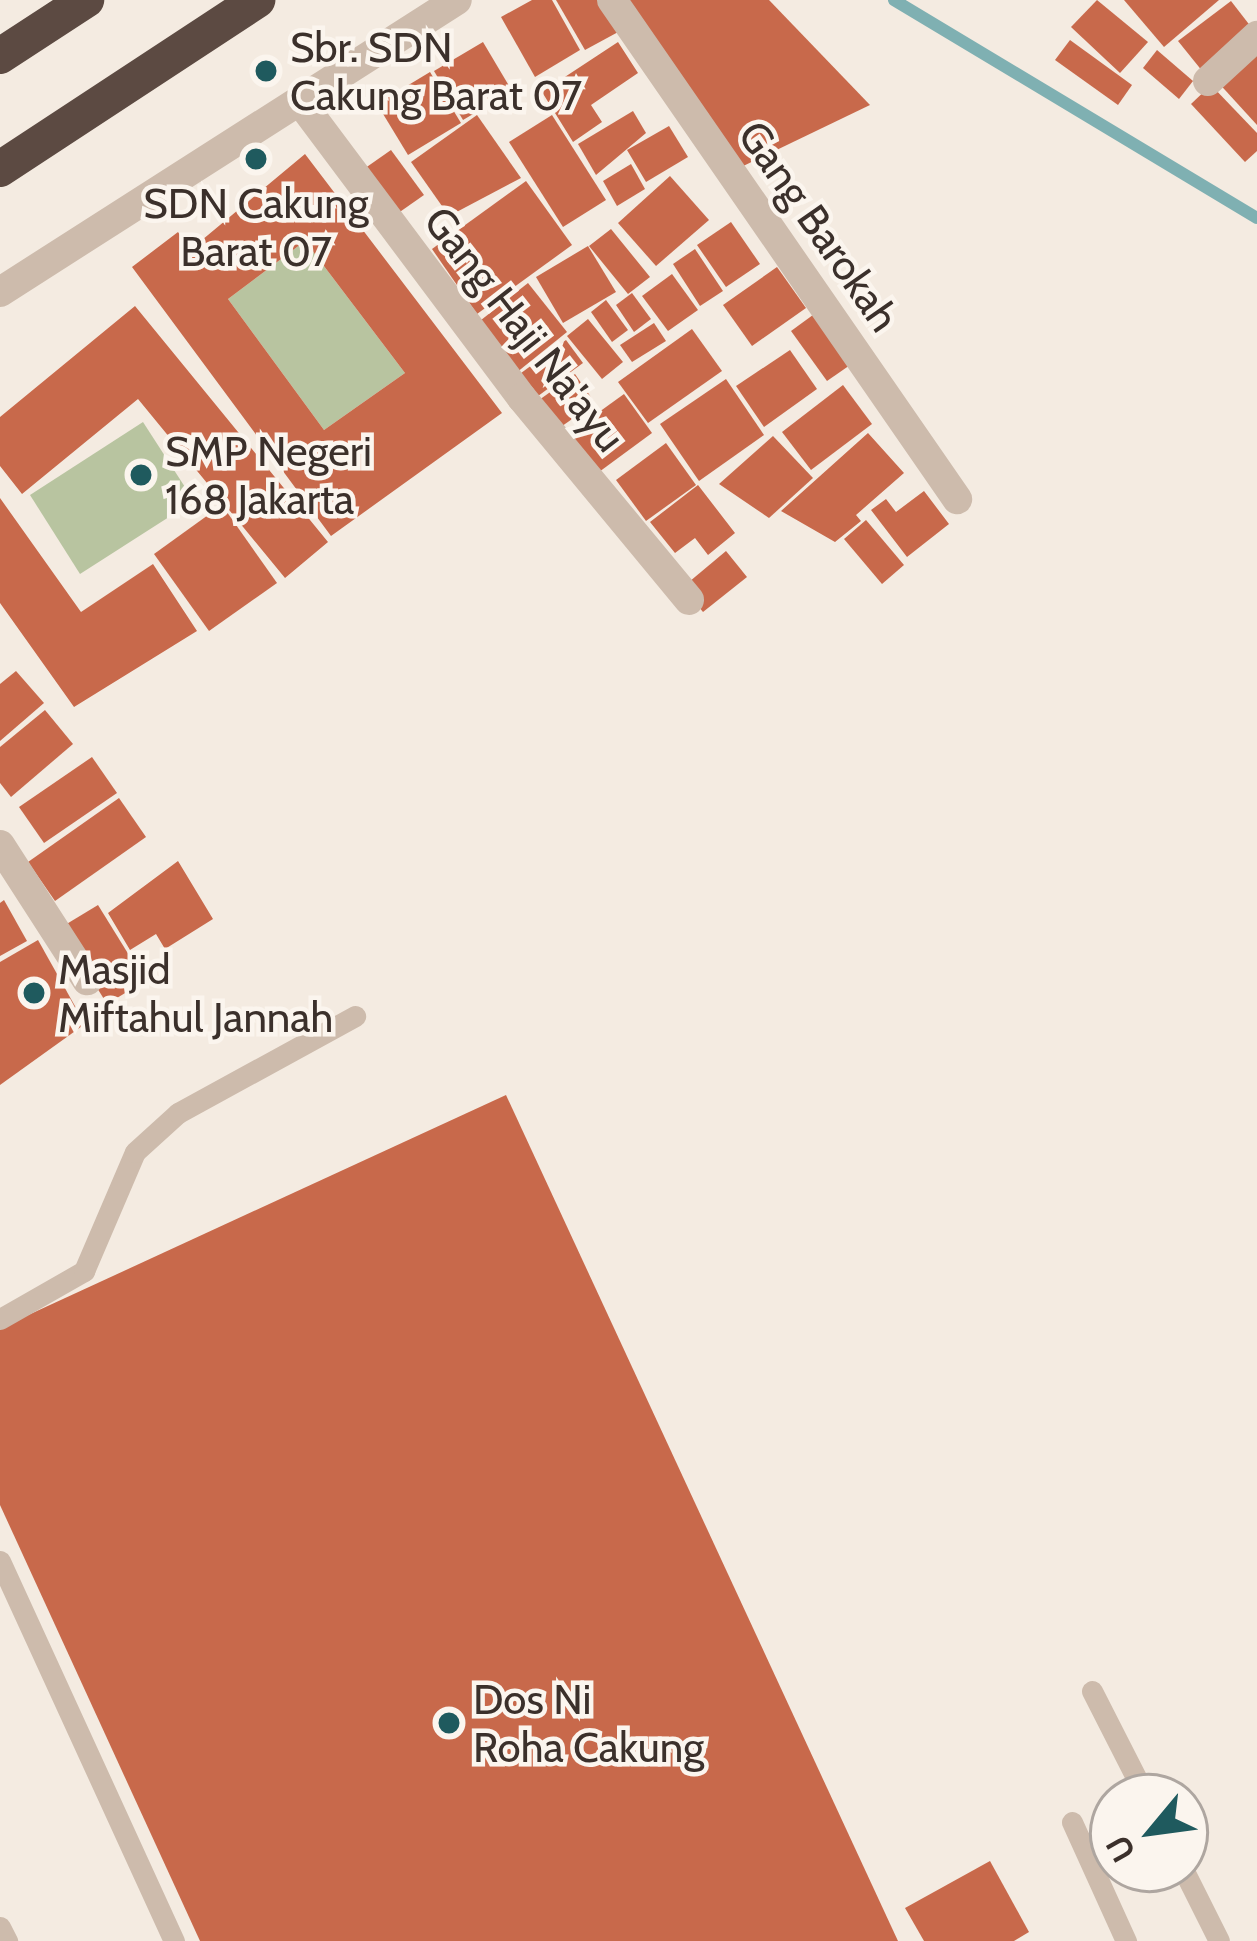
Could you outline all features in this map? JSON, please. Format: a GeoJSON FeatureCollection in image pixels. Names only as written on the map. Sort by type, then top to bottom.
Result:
{"type":"FeatureCollection","features":[{"type":"Feature","properties":{"kind":"highway"},"geometry":{"type":"LineString","coordinates":[[0,56],[86,0]]}},
{"type":"Feature","properties":{"kind":"highway"},"geometry":{"type":"LineString","coordinates":[[0,169],[257,0]]}},
{"type":"Feature","properties":{"kind":"highway"},"geometry":{"type":"LineString","coordinates":[[0,182],[112,98]]}},
{"type":"Feature","properties":{"kind":"street"},"geometry":{"type":"LineString","coordinates":[[0,292],[302,104],[457,0]]}},
{"type":"Feature","properties":{"kind":"street","name":"Gang Barokah"},"geometry":{"type":"LineString","coordinates":[[612,0],[957,499]]}},
{"type":"Feature","properties":{"kind":"street"},"geometry":{"type":"LineString","coordinates":[[1208,81],[1257,36]]}},
{"type":"Feature","properties":{"kind":"street","name":"Gang Haji Na'ayu"},"geometry":{"type":"LineString","coordinates":[[302,104],[522,398],[689,600]]}},
{"type":"Feature","properties":{"kind":"street"},"geometry":{"type":"LineString","coordinates":[[0,845],[87,980]]}},
{"type":"Feature","properties":{"kind":"lane"},"geometry":{"type":"LineString","coordinates":[[0,1319],[84,1270],[135,1152],[178,1114],[355,1016]]}},
{"type":"Feature","properties":{"kind":"lane"},"geometry":{"type":"LineString","coordinates":[[0,1561],[174,1941]]}},
{"type":"Feature","properties":{"kind":"lane"},"geometry":{"type":"LineString","coordinates":[[1092,1690],[1134,1773]]}},
{"type":"Feature","properties":{"kind":"lane"},"geometry":{"type":"LineString","coordinates":[[1072,1822],[1126,1941]]}},
{"type":"Feature","properties":{"kind":"lane"},"geometry":{"type":"LineString","coordinates":[[1195,1893],[1219,1941]]}},
{"type":"Feature","properties":{"kind":"lane"},"geometry":{"type":"LineString","coordinates":[[0,1927],[7,1941]]}},
{"type":"Feature","properties":{"kind":"green space"},"geometry":{"type":"Polygon","coordinates":[[[305,241],[405,373],[324,430],[228,299],[305,241]]]}},
{"type":"Feature","properties":{"kind":"green space"},"geometry":{"type":"Polygon","coordinates":[[[143,422],[194,501],[80,574],[30,495],[143,422]]]}},
{"type":"Feature","properties":{"kind":"building"},"geometry":{"type":"Polygon","coordinates":[[[532,0],[552,0],[580,50],[535,77],[501,17],[532,0]]]}},
{"type":"Feature","properties":{"kind":"building"},"geometry":{"type":"Polygon","coordinates":[[[556,0],[602,0],[620,31],[585,50],[556,0]]]}},
{"type":"Feature","properties":{"kind":"building"},"geometry":{"type":"Polygon","coordinates":[[[627,0],[769,0],[870,105],[737,169],[627,0]]]}},
{"type":"Feature","properties":{"kind":"building"},"geometry":{"type":"Polygon","coordinates":[[[1097,0],[1148,42],[1120,73],[1071,27],[1097,0]]]}},
{"type":"Feature","properties":{"kind":"building"},"geometry":{"type":"Polygon","coordinates":[[[1124,0],[1219,0],[1164,47],[1124,0]]]}},
{"type":"Feature","properties":{"kind":"building"},"geometry":{"type":"Polygon","coordinates":[[[1231,1],[1255,32],[1203,72],[1178,41],[1231,1]]]}},
{"type":"Feature","properties":{"kind":"building"},"geometry":{"type":"Polygon","coordinates":[[[1070,40],[1132,85],[1118,105],[1055,60],[1070,40]]]}},
{"type":"Feature","properties":{"kind":"building"},"geometry":{"type":"Polygon","coordinates":[[[483,42],[512,91],[463,120],[434,71],[483,42]]]}},
{"type":"Feature","properties":{"kind":"building"},"geometry":{"type":"Polygon","coordinates":[[[618,42],[638,73],[591,105],[602,122],[573,142],[542,92],[618,42]]]}},
{"type":"Feature","properties":{"kind":"building"},"geometry":{"type":"Polygon","coordinates":[[[1257,47],[1257,125],[1215,79],[1257,47]]]}},
{"type":"Feature","properties":{"kind":"building"},"geometry":{"type":"Polygon","coordinates":[[[1157,50],[1193,81],[1179,99],[1143,68],[1157,50]]]}},
{"type":"Feature","properties":{"kind":"building"},"geometry":{"type":"Polygon","coordinates":[[[430,72],[461,123],[408,155],[377,104],[430,72]]]}},
{"type":"Feature","properties":{"kind":"building"},"geometry":{"type":"Polygon","coordinates":[[[1211,85],[1257,133],[1257,151],[1245,162],[1191,104],[1211,85]]]}},
{"type":"Feature","properties":{"kind":"building"},"geometry":{"type":"Polygon","coordinates":[[[633,111],[646,133],[596,175],[578,144],[633,111]]]}},
{"type":"Feature","properties":{"kind":"building"},"geometry":{"type":"Polygon","coordinates":[[[477,115],[521,178],[449,216],[411,162],[477,115]]]}},
{"type":"Feature","properties":{"kind":"building"},"geometry":{"type":"Polygon","coordinates":[[[552,115],[606,200],[563,227],[509,142],[552,115]]]}},
{"type":"Feature","properties":{"kind":"building"},"geometry":{"type":"Polygon","coordinates":[[[669,126],[688,157],[646,182],[627,150],[669,126]]]}},
{"type":"Feature","properties":{"kind":"building"},"geometry":{"type":"Polygon","coordinates":[[[391,150],[424,195],[394,216],[361,171],[391,150]]]}},
{"type":"Feature","properties":{"kind":"building"},"geometry":{"type":"Polygon","coordinates":[[[305,154],[502,413],[331,536],[132,267],[178,232],[190,250],[305,154]],[[305,241],[228,299],[324,430],[405,373],[305,241]]]}},
{"type":"Feature","properties":{"kind":"building"},"geometry":{"type":"Polygon","coordinates":[[[631,164],[645,189],[617,206],[603,181],[631,164]]]}},
{"type":"Feature","properties":{"kind":"building"},"geometry":{"type":"Polygon","coordinates":[[[670,176],[709,220],[656,266],[618,223],[670,176]]]}},
{"type":"Feature","properties":{"kind":"building"},"geometry":{"type":"Polygon","coordinates":[[[526,181],[572,245],[477,314],[432,249],[526,181]]]}},
{"type":"Feature","properties":{"kind":"building"},"geometry":{"type":"Polygon","coordinates":[[[731,222],[760,264],[726,287],[697,245],[731,222]]]}},
{"type":"Feature","properties":{"kind":"building"},"geometry":{"type":"Polygon","coordinates":[[[611,229],[650,277],[628,294],[589,246],[611,229]]]}},
{"type":"Feature","properties":{"kind":"building"},"geometry":{"type":"Polygon","coordinates":[[[588,246],[616,292],[563,323],[536,277],[588,246]]]}},
{"type":"Feature","properties":{"kind":"building"},"geometry":{"type":"Polygon","coordinates":[[[695,249],[723,291],[700,306],[673,264],[695,249]]]}},
{"type":"Feature","properties":{"kind":"building"},"geometry":{"type":"Polygon","coordinates":[[[777,267],[806,308],[752,346],[723,305],[777,267]]]}},
{"type":"Feature","properties":{"kind":"building"},"geometry":{"type":"Polygon","coordinates":[[[672,274],[698,310],[668,331],[642,296],[672,274]]]}},
{"type":"Feature","properties":{"kind":"building"},"geometry":{"type":"Polygon","coordinates":[[[528,283],[567,332],[516,373],[476,324],[528,283]]]}},
{"type":"Feature","properties":{"kind":"building"},"geometry":{"type":"Polygon","coordinates":[[[632,293],[651,319],[634,332],[616,305],[632,293]]]}},
{"type":"Feature","properties":{"kind":"building"},"geometry":{"type":"Polygon","coordinates":[[[606,300],[628,330],[612,342],[591,312],[606,300]]]}},
{"type":"Feature","properties":{"kind":"building"},"geometry":{"type":"Polygon","coordinates":[[[135,306],[328,542],[285,578],[138,399],[22,494],[0,466],[0,417],[135,306]]]}},
{"type":"Feature","properties":{"kind":"building"},"geometry":{"type":"Polygon","coordinates":[[[817,312],[853,363],[827,381],[791,331],[817,312]]]}},
{"type":"Feature","properties":{"kind":"building"},"geometry":{"type":"Polygon","coordinates":[[[588,319],[623,362],[602,379],[567,336],[588,319]]]}},
{"type":"Feature","properties":{"kind":"building"},"geometry":{"type":"Polygon","coordinates":[[[654,323],[666,341],[632,362],[620,345],[654,323]]]}},
{"type":"Feature","properties":{"kind":"building"},"geometry":{"type":"Polygon","coordinates":[[[692,329],[722,371],[648,423],[618,382],[692,329]]]}},
{"type":"Feature","properties":{"kind":"building"},"geometry":{"type":"Polygon","coordinates":[[[566,340],[583,363],[534,399],[517,376],[566,340]]]}},
{"type":"Feature","properties":{"kind":"building"},"geometry":{"type":"Polygon","coordinates":[[[790,350],[817,389],[764,427],[736,386],[790,350]]]}},
{"type":"Feature","properties":{"kind":"building"},"geometry":{"type":"Polygon","coordinates":[[[575,374],[595,403],[555,431],[535,403],[575,374]]]}},
{"type":"Feature","properties":{"kind":"building"},"geometry":{"type":"Polygon","coordinates":[[[726,379],[764,435],[699,481],[660,424],[726,379]]]}},
{"type":"Feature","properties":{"kind":"building"},"geometry":{"type":"Polygon","coordinates":[[[843,385],[872,424],[811,470],[782,432],[843,385]]]}},
{"type":"Feature","properties":{"kind":"building"},"geometry":{"type":"Polygon","coordinates":[[[624,394],[652,433],[599,472],[570,433],[624,394]]]}},
{"type":"Feature","properties":{"kind":"building"},"geometry":{"type":"Polygon","coordinates":[[[868,433],[904,473],[856,515],[861,521],[835,542],[781,511],[868,433]]]}},
{"type":"Feature","properties":{"kind":"building"},"geometry":{"type":"Polygon","coordinates":[[[773,436],[813,478],[769,518],[719,484],[773,436]]]}},
{"type":"Feature","properties":{"kind":"building"},"geometry":{"type":"Polygon","coordinates":[[[666,443],[696,485],[646,521],[616,480],[666,443]]]}},
{"type":"Feature","properties":{"kind":"building"},"geometry":{"type":"Polygon","coordinates":[[[698,485],[735,533],[708,555],[695,538],[675,553],[650,522],[698,485]]]}},
{"type":"Feature","properties":{"kind":"building"},"geometry":{"type":"Polygon","coordinates":[[[924,491],[949,524],[907,557],[871,510],[886,499],[896,512],[924,491]]]}},
{"type":"Feature","properties":{"kind":"building"},"geometry":{"type":"Polygon","coordinates":[[[0,498],[81,612],[153,564],[197,631],[74,707],[0,603],[0,498]]]}},
{"type":"Feature","properties":{"kind":"building"},"geometry":{"type":"Polygon","coordinates":[[[222,505],[277,583],[209,631],[154,554],[222,505]]]}},
{"type":"Feature","properties":{"kind":"building"},"geometry":{"type":"Polygon","coordinates":[[[866,520],[904,565],[882,584],[844,539],[866,520]]]}},
{"type":"Feature","properties":{"kind":"building"},"geometry":{"type":"Polygon","coordinates":[[[726,551],[747,577],[703,612],[683,587],[726,551]]]}},
{"type":"Feature","properties":{"kind":"building"},"geometry":{"type":"Polygon","coordinates":[[[16,671],[44,703],[0,741],[0,684],[16,671]]]}},
{"type":"Feature","properties":{"kind":"building"},"geometry":{"type":"Polygon","coordinates":[[[45,710],[73,744],[11,797],[0,783],[0,747],[45,710]]]}},
{"type":"Feature","properties":{"kind":"building"},"geometry":{"type":"Polygon","coordinates":[[[92,757],[117,793],[44,843],[19,807],[92,757]]]}},
{"type":"Feature","properties":{"kind":"building"},"geometry":{"type":"Polygon","coordinates":[[[119,798],[146,837],[55,901],[28,862],[119,798]]]}},
{"type":"Feature","properties":{"kind":"building"},"geometry":{"type":"Polygon","coordinates":[[[178,861],[213,919],[165,949],[156,934],[130,950],[108,913],[178,861]]]}},
{"type":"Feature","properties":{"kind":"building"},"geometry":{"type":"Polygon","coordinates":[[[4,900],[27,941],[0,956],[0,903],[4,900]]]}},
{"type":"Feature","properties":{"kind":"building"},"geometry":{"type":"Polygon","coordinates":[[[98,905],[145,981],[107,1004],[60,928],[98,905]]]}},
{"type":"Feature","properties":{"kind":"building","name":"Masjid Miftahul Jannah"},"geometry":{"type":"Polygon","coordinates":[[[38,940],[85,1024],[0,1085],[0,962],[38,940]]]}},
{"type":"Feature","properties":{"kind":"building","name":"Dos Ni Roha Cakung"},"geometry":{"type":"Polygon","coordinates":[[[506,1095],[898,1941],[200,1941],[0,1505],[0,1328],[506,1095]]]}},
{"type":"Feature","properties":{"kind":"building"},"geometry":{"type":"Polygon","coordinates":[[[990,1861],[1029,1932],[1014,1941],[924,1941],[905,1908],[990,1861]]]}},
{"type":"Feature","properties":{"kind":"waterway"},"geometry":{"type":"LineString","coordinates":[[894,0],[1257,218]]}},
{"type":"Feature","properties":{"kind":"place","name":"Sbr. SDN Cakung Barat 07"},"geometry":{"type":"Point","coordinates":[266,71]}},
{"type":"Feature","properties":{"kind":"place","name":"SDN Cakung Barat 07"},"geometry":{"type":"Point","coordinates":[256,159]}},
{"type":"Feature","properties":{"kind":"place","name":"SMP Negeri 168 Jakarta"},"geometry":{"type":"Point","coordinates":[141,475]}},
{"type":"Feature","properties":{"kind":"place","name":"Masjid Miftahul Jannah"},"geometry":{"type":"Point","coordinates":[34,993]}},
{"type":"Feature","properties":{"kind":"place","name":"Dos Ni Roha Cakung"},"geometry":{"type":"Point","coordinates":[449,1723]}}]}
